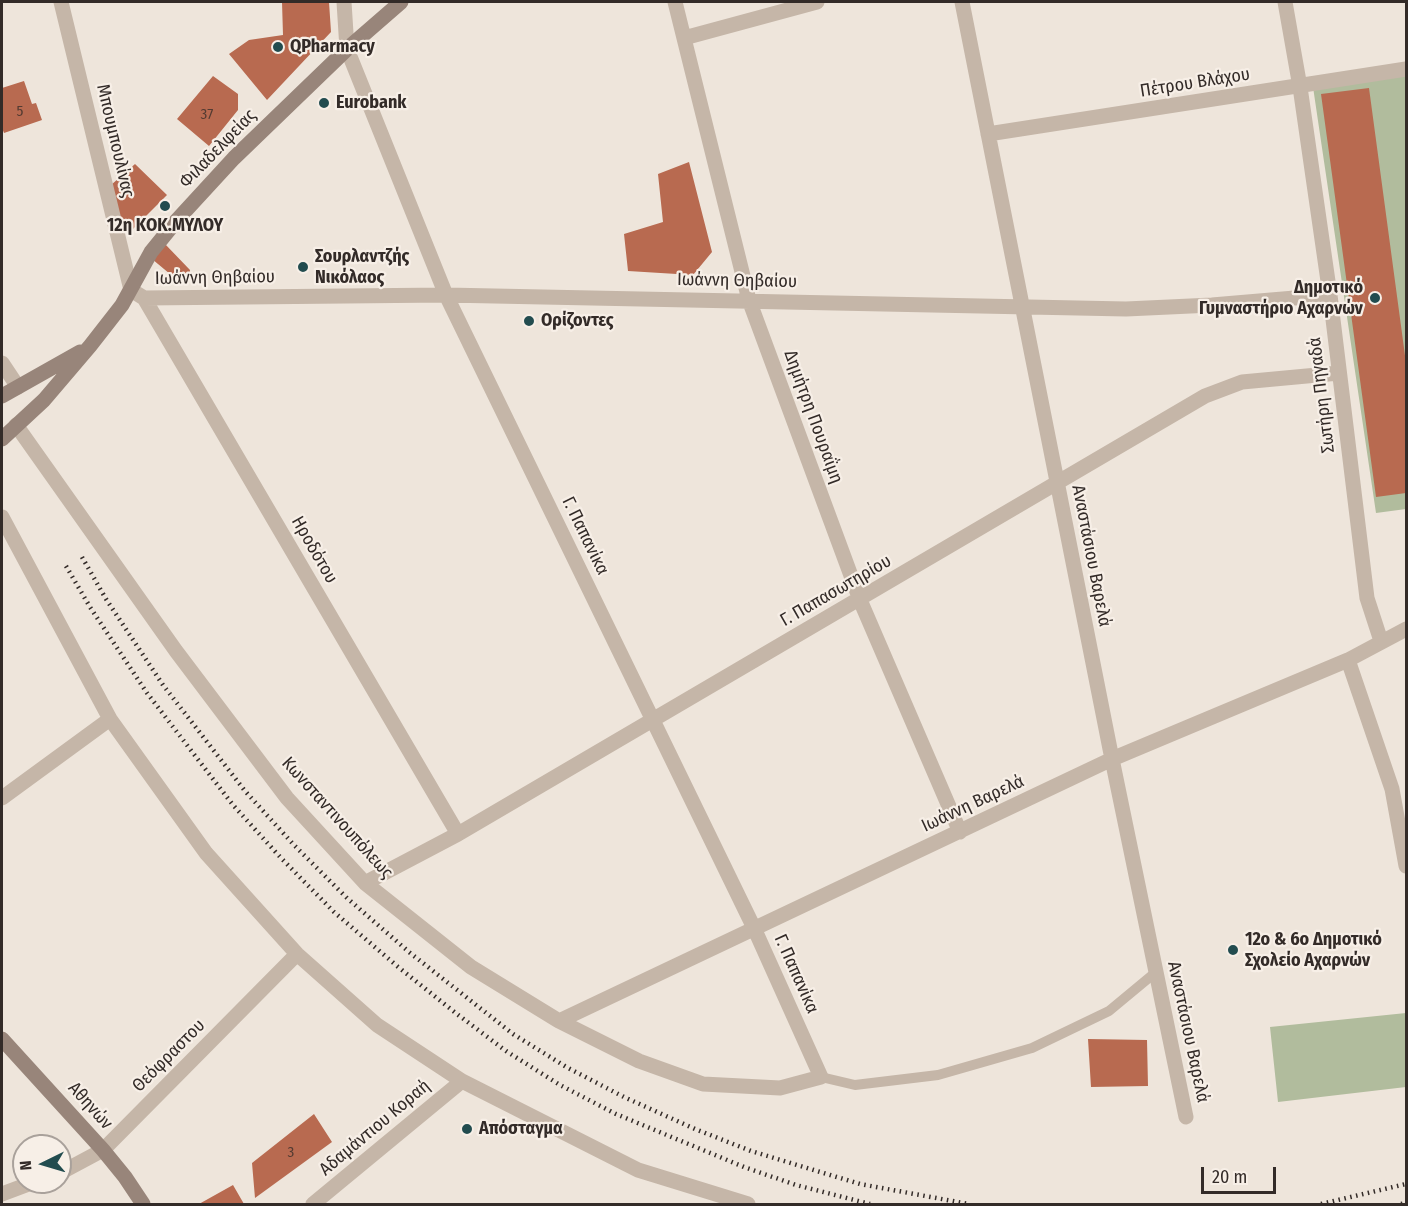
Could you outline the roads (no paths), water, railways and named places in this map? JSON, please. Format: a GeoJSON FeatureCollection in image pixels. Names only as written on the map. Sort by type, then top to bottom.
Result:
{"type":"FeatureCollection","features":[{"type":"Feature","properties":{"kind":"main road","name":"Φιλαδελφείας"},"geometry":{"type":"LineString","coordinates":[[2,439],[44,400],[138,294],[151,252],[177,220],[234,158],[347,49],[401,2]]}},
{"type":"Feature","properties":{"kind":"main road","name":"Φιλαδελφείας"},"geometry":{"type":"LineString","coordinates":[[2,396],[90,346]]}},
{"type":"Feature","properties":{"kind":"main road","name":"Αθηνών"},"geometry":{"type":"LineString","coordinates":[[2,1039],[103,1150],[143,1204]]}},
{"type":"Feature","properties":{"kind":"street","name":"Μπουμπουλίνας"},"geometry":{"type":"LineString","coordinates":[[62,2],[138,294]]}},
{"type":"Feature","properties":{"kind":"street","name":"Γ. Παπανίκα"},"geometry":{"type":"LineString","coordinates":[[344,2],[347,49],[446,295],[754,928],[821,1077]]}},
{"type":"Feature","properties":{"kind":"street","name":"Δημήτρη Πουραΐμη"},"geometry":{"type":"LineString","coordinates":[[675,2],[749,300],[860,600],[960,832]]}},
{"type":"Feature","properties":{"kind":"street"},"geometry":{"type":"LineString","coordinates":[[684,38],[817,2]]}},
{"type":"Feature","properties":{"kind":"street","name":"Αναστάσιου Βαρελά"},"geometry":{"type":"LineString","coordinates":[[962,2],[1112,759],[1186,1117]]}},
{"type":"Feature","properties":{"kind":"street","name":"Σωτήρη Πηγαδά"},"geometry":{"type":"LineString","coordinates":[[1285,2],[1300,87],[1330,295],[1367,598],[1381,641]]}},
{"type":"Feature","properties":{"kind":"street","name":"Πέτρου Βλάχου"},"geometry":{"type":"LineString","coordinates":[[988,134],[1407,69]]}},
{"type":"Feature","properties":{"kind":"street","name":"Ιωάννη Θηβαίου"},"geometry":{"type":"LineString","coordinates":[[138,294],[446,295],[1137,308],[1212,305],[1330,295]]}},
{"type":"Feature","properties":{"kind":"street","name":"Ηροδότου"},"geometry":{"type":"LineString","coordinates":[[138,294],[458,834]]}},
{"type":"Feature","properties":{"kind":"street"},"geometry":{"type":"LineString","coordinates":[[2,363],[18,387]]}},
{"type":"Feature","properties":{"kind":"street","name":"Γ. Παπασωτηρίου"},"geometry":{"type":"LineString","coordinates":[[366,883],[458,834],[1205,396],[1242,382],[1339,373]]}},
{"type":"Feature","properties":{"kind":"street","name":"Κωνσταντινουπόλεως"},"geometry":{"type":"LineString","coordinates":[[16,425],[176,651],[287,798],[366,883],[471,967],[559,1021],[639,1061],[704,1084],[780,1088],[821,1077]]}},
{"type":"Feature","properties":{"kind":"street"},"geometry":{"type":"LineString","coordinates":[[2,517],[110,718],[206,853],[297,954],[377,1025],[462,1081],[638,1170],[748,1204]]}},
{"type":"Feature","properties":{"kind":"street","name":"Ιωάννη Βαρελά"},"geometry":{"type":"LineString","coordinates":[[559,1021],[1112,759],[1348,660],[1407,629]]}},
{"type":"Feature","properties":{"kind":"street"},"geometry":{"type":"LineString","coordinates":[[1348,660],[1392,789],[1407,866]]}},
{"type":"Feature","properties":{"kind":"street"},"geometry":{"type":"LineString","coordinates":[[2,798],[110,718]]}},
{"type":"Feature","properties":{"kind":"street","name":"Θεόφραστου"},"geometry":{"type":"LineString","coordinates":[[72,1167],[103,1150],[297,954]]}},
{"type":"Feature","properties":{"kind":"street","name":"Αδαμάντιου Κοραή"},"geometry":{"type":"LineString","coordinates":[[313,1204],[462,1081]]}},
{"type":"Feature","properties":{"kind":"lane"},"geometry":{"type":"LineString","coordinates":[[821,1077],[855,1085],[938,1075],[1032,1048],[1108,1011],[1156,972]]}},
{"type":"Feature","properties":{"kind":"railway"},"geometry":{"type":"LineString","coordinates":[[82,557],[106,599],[163,685],[245,791],[347,898],[409,952],[513,1034],[568,1068],[624,1097],[751,1151],[860,1184],[969,1204]]}},
{"type":"Feature","properties":{"kind":"railway"},"geometry":{"type":"LineString","coordinates":[[66,566],[90,607],[147,693],[233,805],[334,912],[457,1014],[506,1051],[560,1085],[616,1114],[744,1167],[796,1185],[870,1204]]}},
{"type":"Feature","properties":{"kind":"railway"},"geometry":{"type":"LineString","coordinates":[[1321,1204],[1406,1184]]}},
{"type":"Feature","properties":{"kind":"railway"},"geometry":{"type":"LineString","coordinates":[[1401,1204],[1406,1203]]}},
{"type":"Feature","properties":{"kind":"place","name":"QPharmacy"},"geometry":{"type":"Point","coordinates":[278,47]}},
{"type":"Feature","properties":{"kind":"place","name":"Eurobank"},"geometry":{"type":"Point","coordinates":[324,103]}},
{"type":"Feature","properties":{"kind":"place","name":"12η ΚΟΚ.ΜΥΛΟΥ"},"geometry":{"type":"Point","coordinates":[165,206]}},
{"type":"Feature","properties":{"kind":"place","name":"Σουρλαντζής Νικόλαος"},"geometry":{"type":"Point","coordinates":[303,267]}},
{"type":"Feature","properties":{"kind":"place","name":"Δημοτικό Γυμναστήριο Αχαρνών"},"geometry":{"type":"Point","coordinates":[1375,298]}},
{"type":"Feature","properties":{"kind":"place","name":"Ορίζοντες"},"geometry":{"type":"Point","coordinates":[529,321]}},
{"type":"Feature","properties":{"kind":"place","name":"12ο & 6ο Δημοτικό Σχολείο Αχαρνών"},"geometry":{"type":"Point","coordinates":[1233,950]}},
{"type":"Feature","properties":{"kind":"place","name":"Απόσταγμα"},"geometry":{"type":"Point","coordinates":[467,1129]}}]}
